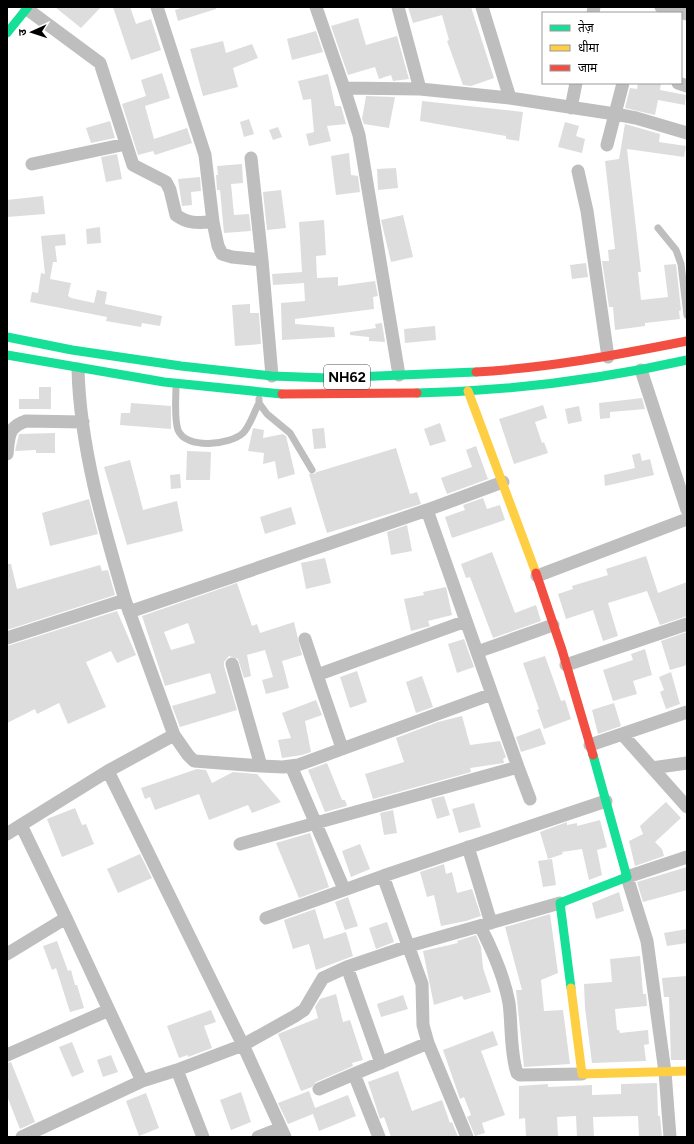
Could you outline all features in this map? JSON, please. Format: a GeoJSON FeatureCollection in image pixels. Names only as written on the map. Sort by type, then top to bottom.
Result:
{"type":"FeatureCollection","features":[{"type":"Feature","properties":{"kind":"main road"},"geometry":{"type":"LineString","coordinates":[[7,33],[27,8]]}},
{"type":"Feature","properties":{"kind":"main road","name":"NH62"},"geometry":{"type":"LineString","coordinates":[[7,337],[72,350],[181,366],[272,376],[328,378],[512,370],[608,357],[687,341]]}},
{"type":"Feature","properties":{"kind":"main road","name":"NH62"},"geometry":{"type":"LineString","coordinates":[[7,356],[176,383],[260,392],[322,395],[468,391],[569,382],[641,370],[687,360]]}},
{"type":"Feature","properties":{"kind":"main road"},"geometry":{"type":"LineString","coordinates":[[468,391],[537,576],[566,665],[627,876],[560,903],[582,1074],[687,1071]]}},
{"type":"Feature","properties":{"kind":"street"},"geometry":{"type":"LineString","coordinates":[[157,7],[205,156],[213,222],[218,246],[222,254],[232,257],[262,260]]}},
{"type":"Feature","properties":{"kind":"street"},"geometry":{"type":"LineString","coordinates":[[316,7],[359,135],[399,375]]}},
{"type":"Feature","properties":{"kind":"street"},"geometry":{"type":"LineString","coordinates":[[398,7],[420,89]]}},
{"type":"Feature","properties":{"kind":"street"},"geometry":{"type":"LineString","coordinates":[[482,7],[510,98]]}},
{"type":"Feature","properties":{"kind":"street"},"geometry":{"type":"LineString","coordinates":[[661,7],[684,12]]}},
{"type":"Feature","properties":{"kind":"street"},"geometry":{"type":"LineString","coordinates":[[27,8],[100,63],[133,165],[166,182],[170,190],[176,215],[184,221],[194,223],[213,222]]}},
{"type":"Feature","properties":{"kind":"street"},"geometry":{"type":"LineString","coordinates":[[571,108],[576,84]]}},
{"type":"Feature","properties":{"kind":"street"},"geometry":{"type":"LineString","coordinates":[[608,145],[614,114],[623,84]]}},
{"type":"Feature","properties":{"kind":"street"},"geometry":{"type":"LineString","coordinates":[[344,88],[420,89],[510,98],[636,118],[687,133]]}},
{"type":"Feature","properties":{"kind":"street"},"geometry":{"type":"LineString","coordinates":[[32,164],[126,144]]}},
{"type":"Feature","properties":{"kind":"street"},"geometry":{"type":"LineString","coordinates":[[252,158],[272,376]]}},
{"type":"Feature","properties":{"kind":"street"},"geometry":{"type":"LineString","coordinates":[[578,171],[587,211],[608,357]]}},
{"type":"Feature","properties":{"kind":"street"},"geometry":{"type":"LineString","coordinates":[[78,368],[79,393],[91,470],[104,527],[127,606],[174,735],[194,761],[261,766],[291,766],[492,694]]}},
{"type":"Feature","properties":{"kind":"street"},"geometry":{"type":"LineString","coordinates":[[641,370],[687,510]]}},
{"type":"Feature","properties":{"kind":"street"},"geometry":{"type":"LineString","coordinates":[[7,454],[10,431],[18,423],[26,420],[83,422]]}},
{"type":"Feature","properties":{"kind":"street"},"geometry":{"type":"LineString","coordinates":[[7,638],[127,606],[427,510],[503,482]]}},
{"type":"Feature","properties":{"kind":"street"},"geometry":{"type":"LineString","coordinates":[[427,510],[530,799]]}},
{"type":"Feature","properties":{"kind":"street"},"geometry":{"type":"LineString","coordinates":[[537,576],[687,519]]}},
{"type":"Feature","properties":{"kind":"street"},"geometry":{"type":"LineString","coordinates":[[317,675],[466,621]]}},
{"type":"Feature","properties":{"kind":"street"},"geometry":{"type":"LineString","coordinates":[[566,665],[687,624]]}},
{"type":"Feature","properties":{"kind":"street"},"geometry":{"type":"LineString","coordinates":[[477,652],[553,625]]}},
{"type":"Feature","properties":{"kind":"street"},"geometry":{"type":"LineString","coordinates":[[305,639],[342,748]]}},
{"type":"Feature","properties":{"kind":"street"},"geometry":{"type":"LineString","coordinates":[[232,664],[261,766]]}},
{"type":"Feature","properties":{"kind":"street"},"geometry":{"type":"LineString","coordinates":[[590,745],[687,712]]}},
{"type":"Feature","properties":{"kind":"street"},"geometry":{"type":"LineString","coordinates":[[622,734],[687,807]]}},
{"type":"Feature","properties":{"kind":"street"},"geometry":{"type":"LineString","coordinates":[[7,834],[108,771],[174,735]]}},
{"type":"Feature","properties":{"kind":"street"},"geometry":{"type":"LineString","coordinates":[[652,768],[687,763]]}},
{"type":"Feature","properties":{"kind":"street"},"geometry":{"type":"LineString","coordinates":[[291,766],[317,823],[344,889]]}},
{"type":"Feature","properties":{"kind":"street"},"geometry":{"type":"LineString","coordinates":[[240,844],[518,767]]}},
{"type":"Feature","properties":{"kind":"street"},"geometry":{"type":"LineString","coordinates":[[108,771],[243,1045],[283,1132],[258,1137]]}},
{"type":"Feature","properties":{"kind":"street"},"geometry":{"type":"LineString","coordinates":[[266,918],[344,889],[606,801]]}},
{"type":"Feature","properties":{"kind":"street"},"geometry":{"type":"LineString","coordinates":[[21,825],[142,1081]]}},
{"type":"Feature","properties":{"kind":"street"},"geometry":{"type":"LineString","coordinates":[[468,847],[486,924],[502,976],[508,1002],[517,1073],[520,1076],[582,1074]]}},
{"type":"Feature","properties":{"kind":"street"},"geometry":{"type":"LineString","coordinates":[[670,1137],[665,1072],[647,941],[627,876],[687,857]]}},
{"type":"Feature","properties":{"kind":"street"},"geometry":{"type":"LineString","coordinates":[[383,876],[422,984],[423,1025],[428,1043],[467,1137]]}},
{"type":"Feature","properties":{"kind":"street"},"geometry":{"type":"LineString","coordinates":[[22,1137],[142,1081],[177,1070],[243,1045],[304,1010],[322,978],[347,967],[409,946],[560,903]]}},
{"type":"Feature","properties":{"kind":"street"},"geometry":{"type":"LineString","coordinates":[[7,954],[66,918]]}},
{"type":"Feature","properties":{"kind":"street"},"geometry":{"type":"LineString","coordinates":[[347,967],[381,1063]]}},
{"type":"Feature","properties":{"kind":"street"},"geometry":{"type":"LineString","coordinates":[[7,1055],[109,1010]]}},
{"type":"Feature","properties":{"kind":"street"},"geometry":{"type":"LineString","coordinates":[[319,1089],[428,1043]]}},
{"type":"Feature","properties":{"kind":"street"},"geometry":{"type":"LineString","coordinates":[[177,1070],[203,1137]]}},
{"type":"Feature","properties":{"kind":"street"},"geometry":{"type":"LineString","coordinates":[[354,1074],[379,1137]]}},
{"type":"Feature","properties":{"kind":"lane"},"geometry":{"type":"LineString","coordinates":[[658,228],[676,250],[681,264],[687,315]]}},
{"type":"Feature","properties":{"kind":"lane"},"geometry":{"type":"LineString","coordinates":[[176,383],[178,430],[183,437],[193,442],[220,444],[233,439],[243,432],[259,403],[260,392]]}},
{"type":"Feature","properties":{"kind":"lane"},"geometry":{"type":"LineString","coordinates":[[259,403],[267,414],[290,433],[312,470]]}},
{"type":"Feature","properties":{"kind":"building"},"geometry":{"type":"Polygon","coordinates":[[[55,7],[101,7],[81,28],[55,7]]]}},
{"type":"Feature","properties":{"kind":"building"},"geometry":{"type":"Polygon","coordinates":[[[113,7],[130,7],[136,24],[151,19],[161,50],[131,60],[113,7]]]}},
{"type":"Feature","properties":{"kind":"building"},"geometry":{"type":"Polygon","coordinates":[[[184,7],[216,7],[216,9],[178,21],[175,10],[184,7]]]}},
{"type":"Feature","properties":{"kind":"building"},"geometry":{"type":"Polygon","coordinates":[[[408,7],[471,7],[494,78],[471,86],[463,85],[447,41],[449,40],[442,15],[413,23],[408,7]]]}},
{"type":"Feature","properties":{"kind":"building"},"geometry":{"type":"Polygon","coordinates":[[[358,18],[366,45],[397,36],[409,79],[393,81],[391,75],[379,79],[375,67],[348,75],[331,26],[358,18]]]}},
{"type":"Feature","properties":{"kind":"building"},"geometry":{"type":"Polygon","coordinates":[[[316,31],[323,52],[292,60],[287,39],[316,31]]]}},
{"type":"Feature","properties":{"kind":"building"},"geometry":{"type":"Polygon","coordinates":[[[223,41],[226,53],[252,44],[258,58],[233,68],[238,87],[203,96],[190,49],[223,41]]]}},
{"type":"Feature","properties":{"kind":"building"},"geometry":{"type":"Polygon","coordinates":[[[162,73],[170,98],[145,106],[154,139],[187,128],[192,143],[155,155],[153,151],[138,155],[122,104],[146,96],[141,80],[162,73]]]}},
{"type":"Feature","properties":{"kind":"building"},"geometry":{"type":"Polygon","coordinates":[[[328,74],[335,106],[341,106],[346,124],[327,126],[331,141],[309,146],[306,134],[314,132],[311,99],[303,100],[298,81],[328,74]]]}},
{"type":"Feature","properties":{"kind":"building"},"geometry":{"type":"Polygon","coordinates":[[[638,84],[661,84],[660,90],[686,95],[685,105],[658,100],[655,115],[625,108],[630,88],[637,89],[638,84]]]}},
{"type":"Feature","properties":{"kind":"building"},"geometry":{"type":"Polygon","coordinates":[[[366,96],[395,97],[389,128],[364,124],[362,119],[366,96]]]}},
{"type":"Feature","properties":{"kind":"building"},"geometry":{"type":"Polygon","coordinates":[[[422,101],[523,112],[519,141],[506,139],[506,136],[420,121],[422,101]]]}},
{"type":"Feature","properties":{"kind":"building"},"geometry":{"type":"Polygon","coordinates":[[[249,119],[254,134],[244,137],[240,122],[249,119]]]}},
{"type":"Feature","properties":{"kind":"building"},"geometry":{"type":"Polygon","coordinates":[[[110,121],[115,138],[91,143],[86,128],[110,121]]]}},
{"type":"Feature","properties":{"kind":"building"},"geometry":{"type":"Polygon","coordinates":[[[565,122],[579,126],[576,136],[585,139],[582,153],[558,147],[565,122]]]}},
{"type":"Feature","properties":{"kind":"building"},"geometry":{"type":"Polygon","coordinates":[[[625,124],[660,134],[659,142],[686,146],[684,157],[627,149],[641,272],[638,272],[641,300],[668,297],[664,265],[676,264],[681,310],[679,311],[680,319],[645,323],[645,326],[615,330],[613,307],[609,307],[602,261],[609,261],[608,250],[615,249],[605,161],[619,159],[625,124]]]}},
{"type":"Feature","properties":{"kind":"building"},"geometry":{"type":"Polygon","coordinates":[[[278,127],[282,137],[273,140],[269,130],[278,127]]]}},
{"type":"Feature","properties":{"kind":"building"},"geometry":{"type":"Polygon","coordinates":[[[349,153],[351,175],[358,176],[360,192],[336,195],[331,156],[349,153]]]}},
{"type":"Feature","properties":{"kind":"building"},"geometry":{"type":"Polygon","coordinates":[[[117,154],[122,179],[106,182],[101,157],[117,154]]]}},
{"type":"Feature","properties":{"kind":"building"},"geometry":{"type":"Polygon","coordinates":[[[242,164],[243,183],[231,184],[234,215],[249,214],[251,231],[224,233],[220,190],[217,190],[217,166],[242,164]]]}},
{"type":"Feature","properties":{"kind":"building"},"geometry":{"type":"Polygon","coordinates":[[[396,168],[398,188],[378,190],[377,169],[396,168]]]}},
{"type":"Feature","properties":{"kind":"building"},"geometry":{"type":"Polygon","coordinates":[[[200,177],[201,191],[191,192],[192,205],[182,206],[178,179],[200,177]]]}},
{"type":"Feature","properties":{"kind":"building"},"geometry":{"type":"Polygon","coordinates":[[[281,190],[286,228],[267,230],[263,192],[281,190]]]}},
{"type":"Feature","properties":{"kind":"building"},"geometry":{"type":"Polygon","coordinates":[[[43,196],[45,214],[7,217],[7,200],[43,196]]]}},
{"type":"Feature","properties":{"kind":"building"},"geometry":{"type":"Polygon","coordinates":[[[403,215],[413,257],[391,262],[381,220],[403,215]]]}},
{"type":"Feature","properties":{"kind":"building"},"geometry":{"type":"Polygon","coordinates":[[[324,220],[326,255],[316,256],[317,278],[338,277],[338,286],[375,281],[378,296],[373,297],[374,309],[295,319],[295,324],[334,327],[335,337],[282,340],[281,303],[305,301],[304,283],[273,285],[272,274],[302,272],[299,222],[324,220]]]}},
{"type":"Feature","properties":{"kind":"building"},"geometry":{"type":"Polygon","coordinates":[[[100,227],[101,243],[87,244],[86,229],[100,227]]]}},
{"type":"Feature","properties":{"kind":"building"},"geometry":{"type":"Polygon","coordinates":[[[65,234],[66,245],[55,246],[57,262],[53,262],[50,279],[71,283],[68,296],[71,298],[94,303],[97,290],[107,292],[105,304],[162,316],[160,326],[142,323],[141,327],[106,321],[107,317],[30,302],[32,292],[38,293],[41,273],[45,274],[41,236],[65,234]]]}},
{"type":"Feature","properties":{"kind":"building"},"geometry":{"type":"Polygon","coordinates":[[[586,263],[588,277],[572,279],[570,265],[586,263]]]}},
{"type":"Feature","properties":{"kind":"building"},"geometry":{"type":"Polygon","coordinates":[[[250,304],[250,313],[259,313],[261,344],[235,346],[232,305],[250,304]]]}},
{"type":"Feature","properties":{"kind":"building"},"geometry":{"type":"Polygon","coordinates":[[[382,323],[385,342],[369,341],[369,337],[350,335],[350,332],[376,328],[375,324],[382,323]]]}},
{"type":"Feature","properties":{"kind":"building"},"geometry":{"type":"Polygon","coordinates":[[[435,326],[436,340],[405,343],[404,329],[435,326]]]}},
{"type":"Feature","properties":{"kind":"building"},"geometry":{"type":"Polygon","coordinates":[[[39,387],[51,387],[51,409],[19,409],[19,399],[39,399],[39,387]]]}},
{"type":"Feature","properties":{"kind":"building"},"geometry":{"type":"Polygon","coordinates":[[[642,398],[645,409],[610,412],[610,418],[600,419],[599,403],[642,398]]]}},
{"type":"Feature","properties":{"kind":"building"},"geometry":{"type":"Polygon","coordinates":[[[131,403],[171,406],[171,429],[120,425],[121,413],[130,413],[131,403]]]}},
{"type":"Feature","properties":{"kind":"building"},"geometry":{"type":"Polygon","coordinates":[[[543,405],[547,418],[535,422],[542,443],[544,442],[548,453],[514,464],[499,419],[543,405]]]}},
{"type":"Feature","properties":{"kind":"building"},"geometry":{"type":"Polygon","coordinates":[[[579,406],[582,421],[568,424],[565,409],[579,406]]]}},
{"type":"Feature","properties":{"kind":"building"},"geometry":{"type":"Polygon","coordinates":[[[440,423],[446,441],[430,446],[424,429],[440,423]]]}},
{"type":"Feature","properties":{"kind":"building"},"geometry":{"type":"Polygon","coordinates":[[[253,428],[264,430],[263,438],[283,434],[286,436],[295,474],[278,479],[275,461],[263,464],[264,453],[248,451],[253,428]]]}},
{"type":"Feature","properties":{"kind":"building"},"geometry":{"type":"Polygon","coordinates":[[[324,428],[326,448],[314,449],[312,429],[324,428]]]}},
{"type":"Feature","properties":{"kind":"building"},"geometry":{"type":"Polygon","coordinates":[[[55,433],[55,453],[36,453],[36,450],[15,451],[19,434],[55,433]]]}},
{"type":"Feature","properties":{"kind":"building"},"geometry":{"type":"Polygon","coordinates":[[[476,446],[488,479],[447,494],[441,478],[472,467],[466,450],[476,446]]]}},
{"type":"Feature","properties":{"kind":"building"},"geometry":{"type":"Polygon","coordinates":[[[396,448],[410,494],[417,492],[421,504],[327,533],[309,474],[314,474],[396,448]]]}},
{"type":"Feature","properties":{"kind":"building"},"geometry":{"type":"Polygon","coordinates":[[[187,451],[211,452],[210,480],[186,480],[187,451]]]}},
{"type":"Feature","properties":{"kind":"building"},"geometry":{"type":"Polygon","coordinates":[[[640,453],[642,461],[650,459],[654,475],[605,486],[604,475],[635,468],[632,455],[640,453]]]}},
{"type":"Feature","properties":{"kind":"building"},"geometry":{"type":"Polygon","coordinates":[[[130,460],[143,510],[177,501],[183,531],[127,545],[104,467],[130,460]]]}},
{"type":"Feature","properties":{"kind":"building"},"geometry":{"type":"Polygon","coordinates":[[[180,474],[181,488],[171,489],[170,475],[180,474]]]}},
{"type":"Feature","properties":{"kind":"building"},"geometry":{"type":"Polygon","coordinates":[[[483,498],[487,509],[500,505],[505,520],[452,538],[445,517],[465,510],[463,505],[483,498]]]}},
{"type":"Feature","properties":{"kind":"building"},"geometry":{"type":"Polygon","coordinates":[[[89,499],[98,534],[50,546],[42,513],[89,499]]]}},
{"type":"Feature","properties":{"kind":"building"},"geometry":{"type":"Polygon","coordinates":[[[291,507],[296,524],[265,534],[260,517],[291,507]]]}},
{"type":"Feature","properties":{"kind":"building"},"geometry":{"type":"Polygon","coordinates":[[[407,525],[412,551],[391,555],[387,532],[407,525]]]}},
{"type":"Feature","properties":{"kind":"building"},"geometry":{"type":"Polygon","coordinates":[[[492,552],[515,613],[536,605],[541,621],[493,638],[470,577],[466,578],[461,564],[492,552]]]}},
{"type":"Feature","properties":{"kind":"building"},"geometry":{"type":"Polygon","coordinates":[[[646,556],[658,593],[687,582],[687,616],[660,625],[647,591],[608,603],[618,636],[603,641],[593,610],[566,619],[558,594],[573,589],[572,586],[608,575],[606,569],[646,556]]]}},
{"type":"Feature","properties":{"kind":"building"},"geometry":{"type":"Polygon","coordinates":[[[325,558],[331,583],[306,589],[301,563],[325,558]]]}},
{"type":"Feature","properties":{"kind":"building"},"geometry":{"type":"Polygon","coordinates":[[[7,564],[11,564],[17,589],[100,565],[102,571],[108,570],[115,595],[7,630],[7,564]]]}},
{"type":"Feature","properties":{"kind":"building"},"geometry":{"type":"Polygon","coordinates":[[[237,583],[252,626],[257,624],[260,633],[294,622],[302,655],[282,661],[289,688],[266,694],[262,680],[273,677],[265,650],[247,655],[251,676],[244,678],[238,659],[229,656],[224,662],[224,666],[237,710],[180,727],[172,706],[216,693],[210,673],[165,686],[142,616],[237,583]],[[188,623],[164,632],[171,650],[195,643],[188,623]]]}},
{"type":"Feature","properties":{"kind":"building"},"geometry":{"type":"Polygon","coordinates":[[[446,587],[452,615],[428,621],[430,626],[411,631],[404,599],[424,595],[423,592],[446,587]]]}},
{"type":"Feature","properties":{"kind":"building"},"geometry":{"type":"Polygon","coordinates":[[[117,611],[136,655],[117,663],[111,651],[86,662],[106,707],[68,724],[59,703],[37,714],[35,709],[7,723],[7,646],[117,611]]]}},
{"type":"Feature","properties":{"kind":"building"},"geometry":{"type":"Polygon","coordinates":[[[687,632],[687,665],[670,670],[661,641],[687,632]]]}},
{"type":"Feature","properties":{"kind":"building"},"geometry":{"type":"Polygon","coordinates":[[[464,639],[474,667],[457,673],[448,644],[464,639]]]}},
{"type":"Feature","properties":{"kind":"building"},"geometry":{"type":"Polygon","coordinates":[[[645,649],[652,675],[633,681],[637,694],[613,701],[603,670],[633,660],[631,654],[645,649]]]}},
{"type":"Feature","properties":{"kind":"building"},"geometry":{"type":"Polygon","coordinates":[[[545,656],[561,701],[565,700],[571,719],[544,729],[537,710],[539,709],[523,663],[545,656]]]}},
{"type":"Feature","properties":{"kind":"building"},"geometry":{"type":"Polygon","coordinates":[[[357,671],[367,702],[350,708],[340,677],[357,671]]]}},
{"type":"Feature","properties":{"kind":"building"},"geometry":{"type":"Polygon","coordinates":[[[671,672],[680,704],[666,709],[660,692],[664,690],[659,677],[671,672]]]}},
{"type":"Feature","properties":{"kind":"building"},"geometry":{"type":"Polygon","coordinates":[[[422,676],[433,707],[416,713],[406,682],[422,676]]]}},
{"type":"Feature","properties":{"kind":"building"},"geometry":{"type":"Polygon","coordinates":[[[316,700],[322,715],[305,721],[311,752],[282,758],[278,740],[291,738],[282,713],[316,700]]]}},
{"type":"Feature","properties":{"kind":"building"},"geometry":{"type":"Polygon","coordinates":[[[614,703],[621,726],[598,734],[592,710],[614,703]]]}},
{"type":"Feature","properties":{"kind":"building"},"geometry":{"type":"Polygon","coordinates":[[[462,716],[470,745],[500,741],[506,757],[503,759],[504,763],[470,768],[471,772],[373,799],[365,774],[404,762],[396,738],[438,722],[462,716]]]}},
{"type":"Feature","properties":{"kind":"building"},"geometry":{"type":"Polygon","coordinates":[[[540,728],[546,744],[521,752],[516,737],[540,728]]]}},
{"type":"Feature","properties":{"kind":"building"},"geometry":{"type":"Polygon","coordinates":[[[327,763],[342,800],[345,800],[347,806],[325,812],[308,770],[327,763]]]}},
{"type":"Feature","properties":{"kind":"building"},"geometry":{"type":"Polygon","coordinates":[[[197,769],[206,770],[212,783],[233,772],[257,774],[281,802],[252,813],[248,805],[209,820],[199,794],[155,810],[150,797],[145,799],[141,788],[197,769]]]}},
{"type":"Feature","properties":{"kind":"building"},"geometry":{"type":"Polygon","coordinates":[[[444,796],[450,815],[437,819],[431,799],[444,796]]]}},
{"type":"Feature","properties":{"kind":"building"},"geometry":{"type":"Polygon","coordinates":[[[666,802],[681,818],[655,842],[662,849],[664,856],[635,866],[629,841],[643,834],[640,826],[666,802]]]}},
{"type":"Feature","properties":{"kind":"building"},"geometry":{"type":"Polygon","coordinates":[[[474,803],[481,827],[459,833],[452,809],[474,803]]]}},
{"type":"Feature","properties":{"kind":"building"},"geometry":{"type":"Polygon","coordinates":[[[75,808],[82,825],[86,824],[94,844],[62,857],[47,819],[75,808]]]}},
{"type":"Feature","properties":{"kind":"building"},"geometry":{"type":"Polygon","coordinates":[[[393,810],[397,833],[384,835],[380,813],[393,810]]]}},
{"type":"Feature","properties":{"kind":"building"},"geometry":{"type":"Polygon","coordinates":[[[600,820],[607,847],[597,850],[602,875],[589,880],[582,849],[562,852],[563,854],[548,859],[540,832],[567,822],[567,825],[577,823],[577,826],[600,820]]]}},
{"type":"Feature","properties":{"kind":"building"},"geometry":{"type":"Polygon","coordinates":[[[310,833],[329,887],[299,898],[276,843],[310,833]]]}},
{"type":"Feature","properties":{"kind":"building"},"geometry":{"type":"Polygon","coordinates":[[[360,844],[370,869],[351,877],[342,851],[360,844]]]}},
{"type":"Feature","properties":{"kind":"building"},"geometry":{"type":"Polygon","coordinates":[[[140,854],[152,878],[118,893],[107,869],[140,854]]]}},
{"type":"Feature","properties":{"kind":"building"},"geometry":{"type":"Polygon","coordinates":[[[552,859],[556,885],[543,887],[538,861],[552,859]]]}},
{"type":"Feature","properties":{"kind":"building"},"geometry":{"type":"Polygon","coordinates":[[[444,864],[446,874],[452,872],[457,893],[472,889],[481,916],[466,921],[441,926],[434,895],[427,897],[420,872],[444,864]]]}},
{"type":"Feature","properties":{"kind":"building"},"geometry":{"type":"Polygon","coordinates":[[[687,867],[687,890],[643,902],[637,882],[687,867]]]}},
{"type":"Feature","properties":{"kind":"building"},"geometry":{"type":"Polygon","coordinates":[[[619,892],[624,911],[596,919],[592,903],[619,892]]]}},
{"type":"Feature","properties":{"kind":"building"},"geometry":{"type":"Polygon","coordinates":[[[348,897],[358,926],[345,930],[335,902],[348,897]]]}},
{"type":"Feature","properties":{"kind":"building"},"geometry":{"type":"Polygon","coordinates":[[[315,909],[324,939],[346,932],[353,956],[316,970],[309,944],[293,949],[284,920],[315,909]]]}},
{"type":"Feature","properties":{"kind":"building"},"geometry":{"type":"Polygon","coordinates":[[[550,914],[558,973],[541,980],[544,1011],[563,1010],[570,1064],[524,1067],[516,990],[522,990],[505,927],[550,914]]]}},
{"type":"Feature","properties":{"kind":"building"},"geometry":{"type":"Polygon","coordinates":[[[387,922],[394,942],[376,949],[369,928],[387,922]]]}},
{"type":"Feature","properties":{"kind":"building"},"geometry":{"type":"Polygon","coordinates":[[[687,929],[687,943],[667,946],[664,933],[687,929]]]}},
{"type":"Feature","properties":{"kind":"building"},"geometry":{"type":"Polygon","coordinates":[[[476,935],[481,947],[483,968],[491,992],[464,1000],[462,996],[434,1005],[423,951],[458,943],[457,941],[476,935]]]}},
{"type":"Feature","properties":{"kind":"building"},"geometry":{"type":"Polygon","coordinates":[[[57,941],[68,971],[71,970],[84,1008],[70,1012],[56,968],[52,970],[43,946],[57,941]]]}},
{"type":"Feature","properties":{"kind":"building"},"geometry":{"type":"Polygon","coordinates":[[[640,956],[643,994],[646,994],[647,1006],[615,1009],[617,1030],[619,1030],[620,1033],[648,1030],[649,1044],[644,1045],[646,1061],[592,1063],[585,1008],[584,984],[612,982],[610,959],[640,956]]]}},
{"type":"Feature","properties":{"kind":"building"},"geometry":{"type":"Polygon","coordinates":[[[687,976],[687,1060],[671,1060],[669,997],[664,997],[662,978],[687,976]]]}},
{"type":"Feature","properties":{"kind":"building"},"geometry":{"type":"Polygon","coordinates":[[[336,994],[343,1022],[350,1020],[363,1060],[352,1063],[353,1066],[316,1082],[312,1087],[301,1091],[278,1034],[318,1018],[315,1007],[320,999],[336,994]]]}},
{"type":"Feature","properties":{"kind":"building"},"geometry":{"type":"Polygon","coordinates":[[[403,995],[408,1009],[381,1017],[377,1004],[403,995]]]}},
{"type":"Feature","properties":{"kind":"building"},"geometry":{"type":"Polygon","coordinates":[[[211,1010],[216,1022],[204,1026],[212,1048],[188,1057],[188,1055],[179,1058],[167,1026],[211,1010]]]}},
{"type":"Feature","properties":{"kind":"building"},"geometry":{"type":"Polygon","coordinates":[[[493,1031],[498,1045],[481,1051],[505,1115],[482,1123],[485,1133],[475,1136],[467,1117],[471,1115],[464,1097],[460,1099],[443,1050],[493,1031]]]}},
{"type":"Feature","properties":{"kind":"building"},"geometry":{"type":"Polygon","coordinates":[[[72,1042],[84,1072],[72,1077],[59,1047],[72,1042]]]}},
{"type":"Feature","properties":{"kind":"building"},"geometry":{"type":"Polygon","coordinates":[[[111,1055],[118,1072],[103,1077],[97,1060],[111,1055]]]}},
{"type":"Feature","properties":{"kind":"building"},"geometry":{"type":"Polygon","coordinates":[[[11,1062],[35,1122],[20,1129],[7,1096],[7,1063],[11,1062]]]}},
{"type":"Feature","properties":{"kind":"building"},"geometry":{"type":"Polygon","coordinates":[[[398,1071],[412,1111],[442,1100],[450,1123],[452,1122],[458,1137],[391,1137],[384,1117],[380,1119],[368,1082],[398,1071]]]}},
{"type":"Feature","properties":{"kind":"building"},"geometry":{"type":"Polygon","coordinates":[[[657,1083],[658,1116],[660,1116],[662,1137],[639,1137],[638,1116],[593,1117],[594,1137],[577,1137],[576,1116],[557,1117],[558,1137],[526,1137],[525,1118],[519,1119],[519,1086],[548,1084],[548,1087],[592,1085],[592,1095],[621,1094],[621,1084],[657,1083]]]}},
{"type":"Feature","properties":{"kind":"building"},"geometry":{"type":"Polygon","coordinates":[[[309,1091],[315,1108],[348,1095],[356,1116],[319,1131],[313,1114],[288,1124],[278,1103],[309,1091]]]}},
{"type":"Feature","properties":{"kind":"building"},"geometry":{"type":"Polygon","coordinates":[[[241,1092],[251,1122],[231,1130],[220,1100],[241,1092]]]}},
{"type":"Feature","properties":{"kind":"building"},"geometry":{"type":"Polygon","coordinates":[[[146,1093],[159,1128],[139,1136],[126,1101],[146,1093]]]}},
{"type":"Feature","properties":{"kind":"traffic: fast"},"geometry":{"type":"LineString","coordinates":[[7,33],[28,7]]}},
{"type":"Feature","properties":{"kind":"traffic: fast"},"geometry":{"type":"LineString","coordinates":[[7,337],[72,350],[181,366],[272,376],[328,378],[476,372]]}},
{"type":"Feature","properties":{"kind":"traffic: fast"},"geometry":{"type":"LineString","coordinates":[[7,355],[164,382],[282,394]]}},
{"type":"Feature","properties":{"kind":"traffic: fast"},"geometry":{"type":"LineString","coordinates":[[417,393],[485,390],[586,379],[687,360]]}},
{"type":"Feature","properties":{"kind":"traffic: fast"},"geometry":{"type":"LineString","coordinates":[[571,988],[560,903],[627,877],[593,755]]}},
{"type":"Feature","properties":{"kind":"traffic: slow"},"geometry":{"type":"LineString","coordinates":[[468,391],[536,573]]}},
{"type":"Feature","properties":{"kind":"traffic: slow"},"geometry":{"type":"LineString","coordinates":[[571,988],[582,1074],[687,1071]]}},
{"type":"Feature","properties":{"kind":"traffic: jam"},"geometry":{"type":"LineString","coordinates":[[476,372],[556,364],[687,341]]}},
{"type":"Feature","properties":{"kind":"traffic: jam"},"geometry":{"type":"LineString","coordinates":[[282,394],[417,393]]}},
{"type":"Feature","properties":{"kind":"traffic: jam"},"geometry":{"type":"LineString","coordinates":[[536,573],[562,650],[593,755]]}}]}
